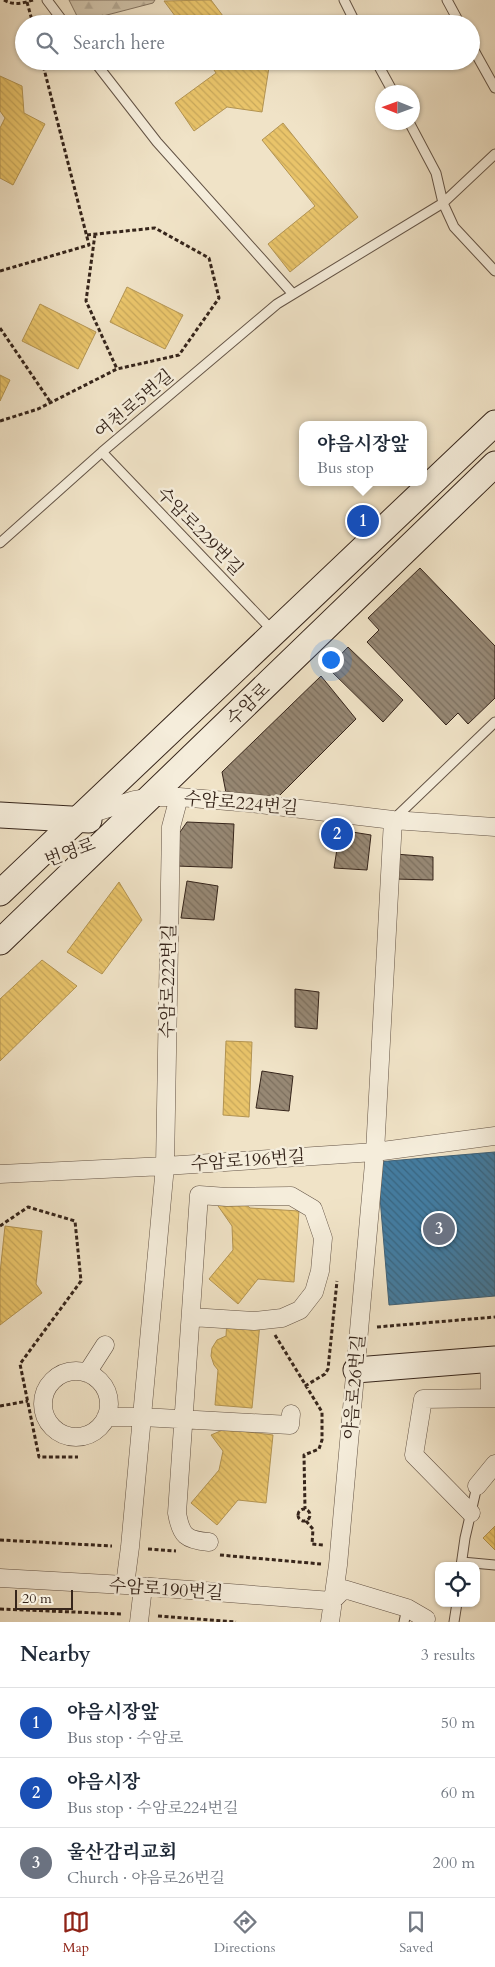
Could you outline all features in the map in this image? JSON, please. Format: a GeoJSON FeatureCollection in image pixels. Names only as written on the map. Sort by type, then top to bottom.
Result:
{"type":"FeatureCollection","features":[{"type":"Feature","properties":{"kind":"main road","name":"수암로"},"geometry":{"type":"LineString","coordinates":[[0,893],[495,422]]}},
{"type":"Feature","properties":{"kind":"main road","name":"수암로"},"geometry":{"type":"LineString","coordinates":[[0,942],[495,464]]}},
{"type":"Feature","properties":{"kind":"main road","name":"번영로"},"geometry":{"type":"LineString","coordinates":[[0,815],[80,818],[100,824],[111,835],[91,847],[73,854],[29,866],[0,868]]}},
{"type":"Feature","properties":{"kind":"main road"},"geometry":{"type":"LineString","coordinates":[[356,1363],[493,1355]]}},
{"type":"Feature","properties":{"kind":"street","name":"수암로224번길"},"geometry":{"type":"LineString","coordinates":[[80,818],[116,804],[151,797],[179,797],[251,803],[393,820],[495,827]]}},
{"type":"Feature","properties":{"kind":"street","name":"수암로222번길"},"geometry":{"type":"LineString","coordinates":[[125,1585],[165,1166],[171,827],[179,797]]}},
{"type":"Feature","properties":{"kind":"street","name":"야음로26번길"},"geometry":{"type":"LineString","coordinates":[[330,1622],[340,1546],[375,1152],[393,820]]}},
{"type":"Feature","properties":{"kind":"street","name":"수암로196번길"},"geometry":{"type":"LineString","coordinates":[[0,1174],[165,1166],[375,1152],[495,1136]]}},
{"type":"Feature","properties":{"kind":"street"},"geometry":{"type":"LineString","coordinates":[[191,1317],[227,1320],[266,1320],[282,1318],[300,1310],[314,1292],[320,1271],[323,1238],[313,1209],[291,1196],[226,1197],[199,1195],[176,1513],[179,1528],[186,1536],[196,1541],[209,1542]]}},
{"type":"Feature","properties":{"kind":"street"},"geometry":{"type":"LineString","coordinates":[[87,1373],[104,1345]]}},
{"type":"Feature","properties":{"kind":"street"},"geometry":{"type":"LineString","coordinates":[[493,1355],[490,1389],[495,1396]]}},
{"type":"Feature","properties":{"kind":"street"},"geometry":{"type":"LineString","coordinates":[[76,1371],[87,1373],[96,1378],[108,1396],[109,1406],[106,1417],[101,1426],[92,1433],[82,1437],[71,1437],[61,1434],[52,1427],[46,1418],[43,1407],[44,1396],[48,1387],[56,1378],[65,1373],[76,1371]]}},
{"type":"Feature","properties":{"kind":"street"},"geometry":{"type":"LineString","coordinates":[[471,1513],[414,1456],[423,1399],[495,1396]]}},
{"type":"Feature","properties":{"kind":"street"},"geometry":{"type":"LineString","coordinates":[[106,1417],[142,1417],[290,1425],[291,1414]]}},
{"type":"Feature","properties":{"kind":"street"},"geometry":{"type":"LineString","coordinates":[[477,1486],[495,1464]]}},
{"type":"Feature","properties":{"kind":"street","name":"수암로190번길"},"geometry":{"type":"LineString","coordinates":[[0,1578],[125,1585],[332,1601]]}},
{"type":"Feature","properties":{"kind":"street"},"geometry":{"type":"LineString","coordinates":[[139,1618],[143,1587]]}},
{"type":"Feature","properties":{"kind":"street"},"geometry":{"type":"LineString","coordinates":[[332,1601],[344,1589],[406,1615],[426,1619]]}},
{"type":"Feature","properties":{"kind":"lane"},"geometry":{"type":"LineString","coordinates":[[47,0],[58,15]]}},
{"type":"Feature","properties":{"kind":"lane"},"geometry":{"type":"LineString","coordinates":[[344,0],[352,15]]}},
{"type":"Feature","properties":{"kind":"lane"},"geometry":{"type":"LineString","coordinates":[[447,0],[455,15]]}},
{"type":"Feature","properties":{"kind":"lane"},"geometry":{"type":"LineString","coordinates":[[480,61],[495,88]]}},
{"type":"Feature","properties":{"kind":"lane"},"geometry":{"type":"LineString","coordinates":[[101,70],[157,142],[293,294]]}},
{"type":"Feature","properties":{"kind":"lane"},"geometry":{"type":"LineString","coordinates":[[381,70],[389,85]]}},
{"type":"Feature","properties":{"kind":"lane"},"geometry":{"type":"LineString","coordinates":[[413,130],[436,173],[443,203],[454,227],[495,271]]}},
{"type":"Feature","properties":{"kind":"lane","name":"여천로5번길"},"geometry":{"type":"LineString","coordinates":[[0,543],[102,452],[277,304],[443,203],[495,154]]}},
{"type":"Feature","properties":{"kind":"lane","name":"수암로229번길"},"geometry":{"type":"LineString","coordinates":[[102,452],[274,632]]}},
{"type":"Feature","properties":{"kind":"lane"},"geometry":{"type":"LineString","coordinates":[[393,820],[495,722]]}},
{"type":"Feature","properties":{"kind":"lane"},"geometry":{"type":"LineString","coordinates":[[462,1562],[477,1486]]}},
{"type":"Feature","properties":{"kind":"lane"},"geometry":{"type":"LineString","coordinates":[[480,1565],[495,1565]]}},
{"type":"Feature","properties":{"kind":"lane"},"geometry":{"type":"LineString","coordinates":[[454,1622],[456,1607]]}},
{"type":"Feature","properties":{"kind":"path"},"geometry":{"type":"LineString","coordinates":[[4,0],[22,4],[33,0]]}},
{"type":"Feature","properties":{"kind":"path"},"geometry":{"type":"LineString","coordinates":[[27,2],[31,15]]}},
{"type":"Feature","properties":{"kind":"path"},"geometry":{"type":"LineString","coordinates":[[0,271],[89,245],[44,70]]}},
{"type":"Feature","properties":{"kind":"path"},"geometry":{"type":"LineString","coordinates":[[0,421],[38,409],[117,369],[179,355],[218,298],[209,258],[155,228],[87,235]]}},
{"type":"Feature","properties":{"kind":"path"},"geometry":{"type":"LineString","coordinates":[[95,234],[86,301],[117,369]]}},
{"type":"Feature","properties":{"kind":"path"},"geometry":{"type":"LineString","coordinates":[[0,328],[51,403]]}},
{"type":"Feature","properties":{"kind":"path"},"geometry":{"type":"LineString","coordinates":[[0,1226],[28,1207],[75,1221],[81,1281],[20,1364],[39,1457],[78,1457]]}},
{"type":"Feature","properties":{"kind":"path"},"geometry":{"type":"LineString","coordinates":[[306,1386],[324,1374],[330,1364],[338,1278]]}},
{"type":"Feature","properties":{"kind":"path"},"geometry":{"type":"LineString","coordinates":[[359,1329],[495,1317]]}},
{"type":"Feature","properties":{"kind":"path"},"geometry":{"type":"LineString","coordinates":[[266,1320],[322,1412],[322,1440],[319,1449],[304,1455],[305,1509],[310,1515],[306,1521]]}},
{"type":"Feature","properties":{"kind":"path"},"geometry":{"type":"LineString","coordinates":[[0,1406],[28,1401]]}},
{"type":"Feature","properties":{"kind":"path"},"geometry":{"type":"LineString","coordinates":[[305,1509],[300,1511],[298,1516],[313,1529],[312,1544],[340,1546]]}},
{"type":"Feature","properties":{"kind":"path"},"geometry":{"type":"LineString","coordinates":[[0,1609],[236,1622]]}},
{"type":"Feature","properties":{"kind":"green space"},"geometry":{"type":"Polygon","coordinates":[[[69,0],[155,0],[153,3],[107,15],[76,15],[69,0]]]}},
{"type":"Feature","properties":{"kind":"building: Homes"},"geometry":{"type":"Polygon","coordinates":[[[211,0],[222,15],[174,15],[164,1],[211,0]]]}},
{"type":"Feature","properties":{"kind":"building: Homes"},"geometry":{"type":"Polygon","coordinates":[[[214,70],[269,70],[262,112],[227,107],[194,131],[175,103],[216,73],[214,70]]]}},
{"type":"Feature","properties":{"kind":"building: Homes"},"geometry":{"type":"Polygon","coordinates":[[[0,76],[22,86],[24,113],[45,124],[13,185],[0,178],[0,128],[5,118],[0,111],[0,76]]]}},
{"type":"Feature","properties":{"kind":"building: Homes"},"geometry":{"type":"Polygon","coordinates":[[[283,123],[358,217],[290,272],[268,244],[315,206],[262,140],[283,123]]]}},
{"type":"Feature","properties":{"kind":"building: Homes"},"geometry":{"type":"Polygon","coordinates":[[[127,287],[183,315],[165,349],[110,322],[127,287]]]}},
{"type":"Feature","properties":{"kind":"building: Homes"},"geometry":{"type":"Polygon","coordinates":[[[40,304],[96,332],[78,369],[22,341],[40,304]]]}},
{"type":"Feature","properties":{"kind":"building: Homes"},"geometry":{"type":"Polygon","coordinates":[[[0,375],[10,380],[0,401],[0,375]]]}},
{"type":"Feature","properties":{"kind":"building: Homes"},"geometry":{"type":"Polygon","coordinates":[[[119,882],[142,920],[102,974],[67,952],[119,882]]]}},
{"type":"Feature","properties":{"kind":"building: Homes"},"geometry":{"type":"Polygon","coordinates":[[[42,960],[77,986],[0,1061],[0,999],[42,960]]]}},
{"type":"Feature","properties":{"kind":"building: Homes"},"geometry":{"type":"Polygon","coordinates":[[[226,1041],[252,1042],[249,1117],[223,1115],[226,1041]]]}},
{"type":"Feature","properties":{"kind":"building: Homes"},"geometry":{"type":"Polygon","coordinates":[[[237,1197],[250,1208],[299,1211],[294,1282],[258,1279],[238,1304],[209,1279],[233,1250],[232,1226],[216,1203],[237,1197]]]}},
{"type":"Feature","properties":{"kind":"building: Homes"},"geometry":{"type":"Polygon","coordinates":[[[5,1226],[42,1231],[36,1284],[42,1293],[0,1325],[0,1273],[5,1226]]]}},
{"type":"Feature","properties":{"kind":"building: Homes"},"geometry":{"type":"Polygon","coordinates":[[[227,1320],[260,1323],[252,1408],[215,1405],[218,1370],[211,1356],[212,1348],[217,1340],[226,1336],[227,1320]]]}},
{"type":"Feature","properties":{"kind":"building: Homes"},"geometry":{"type":"Polygon","coordinates":[[[225,1429],[273,1435],[266,1503],[238,1500],[217,1525],[191,1503],[219,1470],[223,1451],[211,1435],[225,1429]]]}},
{"type":"Feature","properties":{"kind":"building: Homes"},"geometry":{"type":"Polygon","coordinates":[[[495,1526],[495,1550],[483,1538],[495,1526]]]}},
{"type":"Feature","properties":{"kind":"building: Public"},"geometry":{"type":"Polygon","coordinates":[[[495,1152],[495,1296],[389,1305],[377,1162],[495,1152]]]}},
{"type":"Feature","properties":{"kind":"building: Other"},"geometry":{"type":"Polygon","coordinates":[[[420,568],[495,646],[495,698],[468,724],[458,713],[446,725],[367,642],[379,630],[368,618],[420,568]]]}},
{"type":"Feature","properties":{"kind":"building: Other"},"geometry":{"type":"Polygon","coordinates":[[[348,647],[403,700],[383,722],[328,668],[348,647]]]}},
{"type":"Feature","properties":{"kind":"building: Other"},"geometry":{"type":"Polygon","coordinates":[[[321,676],[356,719],[274,801],[227,798],[222,772],[321,676]]]}},
{"type":"Feature","properties":{"kind":"building: Other"},"geometry":{"type":"Polygon","coordinates":[[[187,822],[234,824],[232,868],[176,866],[178,835],[187,822]]]}},
{"type":"Feature","properties":{"kind":"building: Other"},"geometry":{"type":"Polygon","coordinates":[[[340,830],[371,835],[367,870],[334,868],[340,830]]]}},
{"type":"Feature","properties":{"kind":"building: Other"},"geometry":{"type":"Polygon","coordinates":[[[395,854],[433,857],[433,880],[394,879],[395,854]]]}},
{"type":"Feature","properties":{"kind":"building: Other"},"geometry":{"type":"Polygon","coordinates":[[[187,881],[218,886],[214,920],[181,918],[187,881]]]}},
{"type":"Feature","properties":{"kind":"building: Other"},"geometry":{"type":"Polygon","coordinates":[[[295,989],[319,992],[317,1029],[295,1027],[295,989]]]}},
{"type":"Feature","properties":{"kind":"building: Other"},"geometry":{"type":"Polygon","coordinates":[[[262,1071],[293,1076],[289,1111],[256,1108],[262,1071]]]}},
{"type":"Feature","properties":{"kind":"place","name":"야음시장앞"},"geometry":{"type":"Point","coordinates":[363,521]}},
{"type":"Feature","properties":{"kind":"place","name":"야음시장"},"geometry":{"type":"Point","coordinates":[337,834]}},
{"type":"Feature","properties":{"kind":"place","name":"울산감리교회"},"geometry":{"type":"Point","coordinates":[439,1229]}}]}
